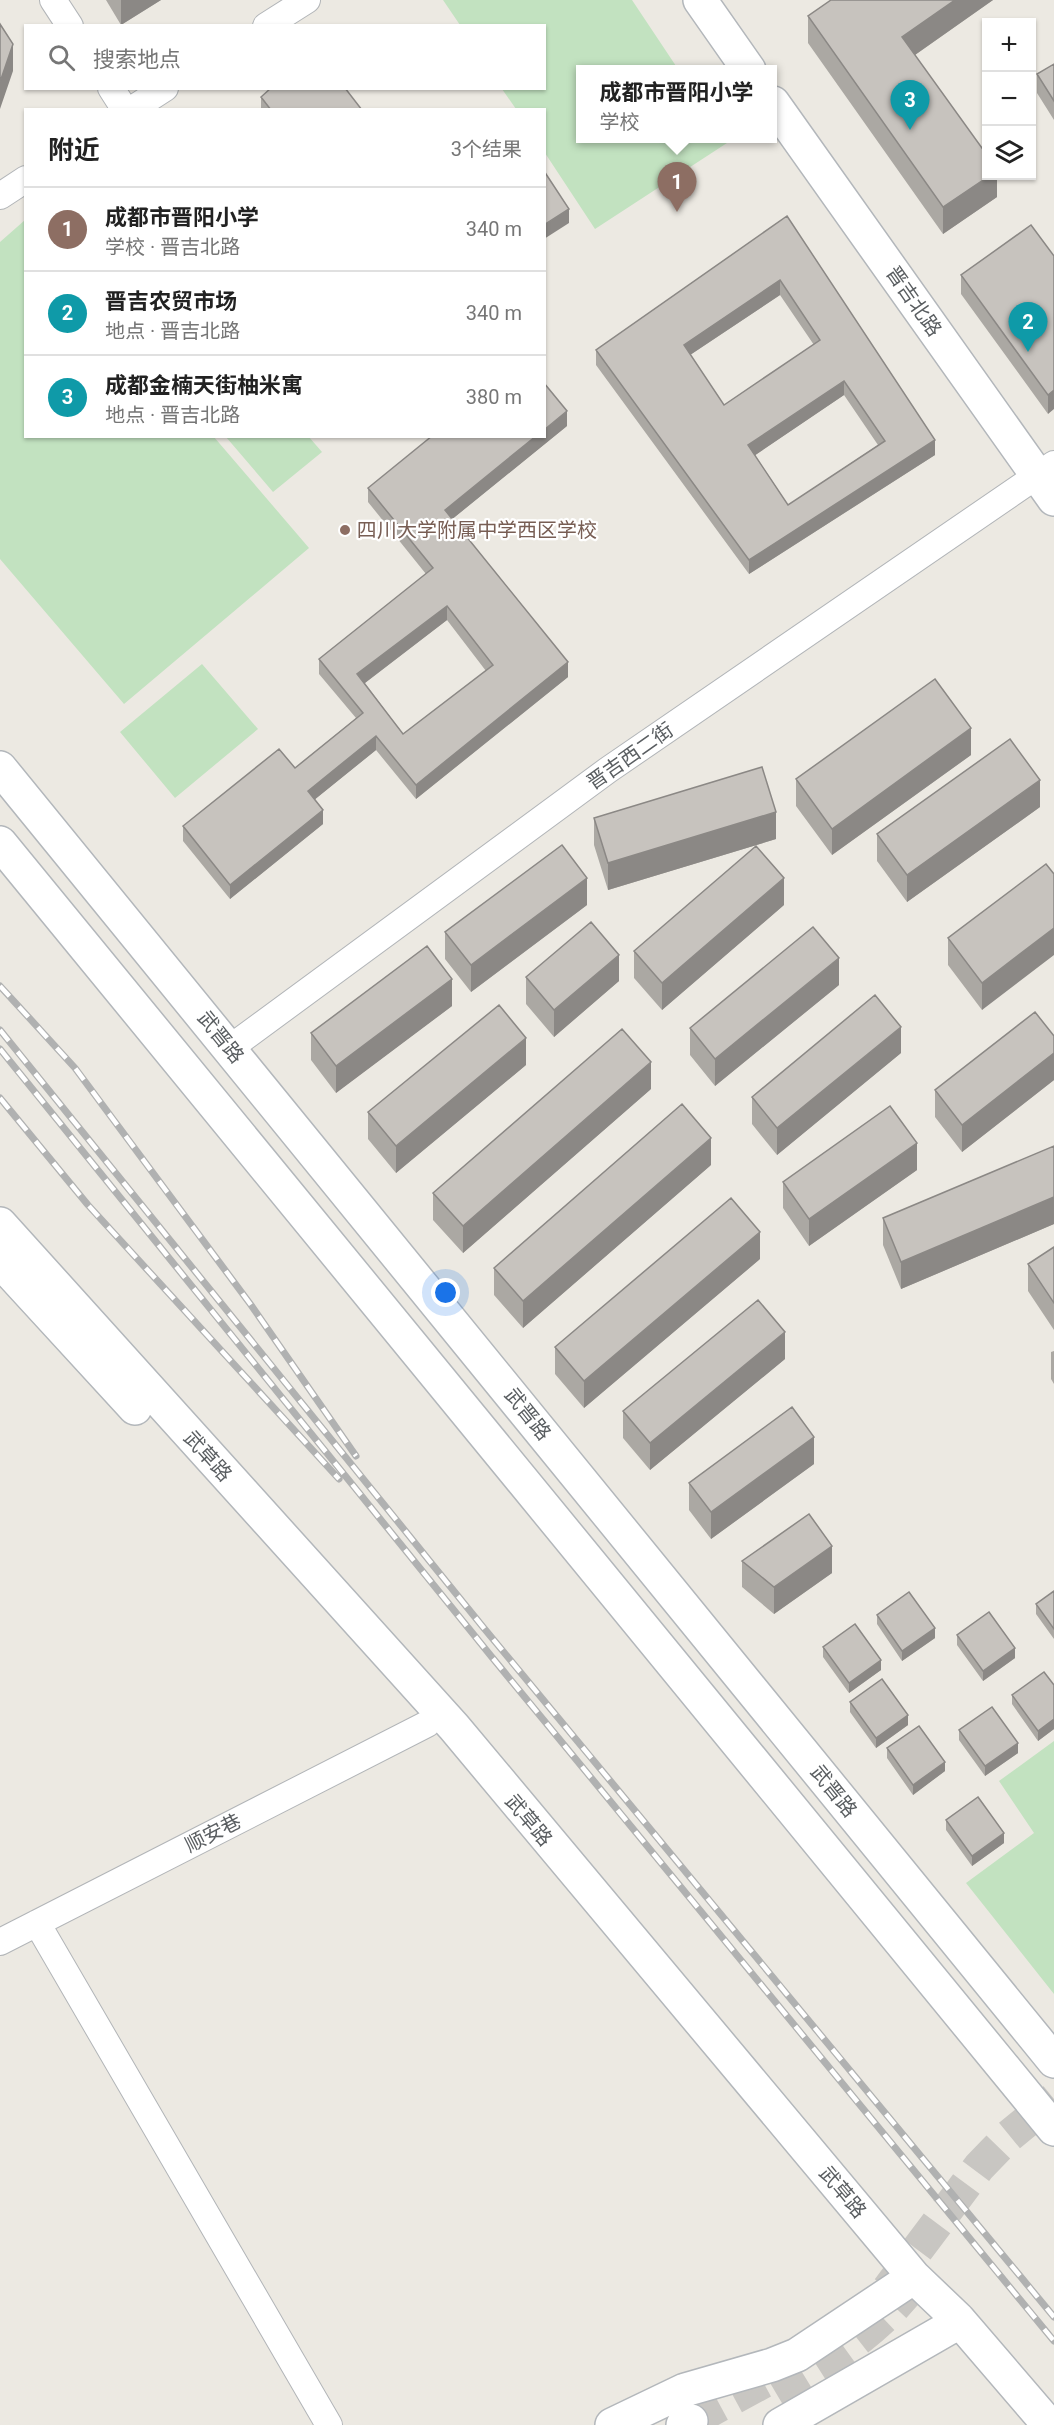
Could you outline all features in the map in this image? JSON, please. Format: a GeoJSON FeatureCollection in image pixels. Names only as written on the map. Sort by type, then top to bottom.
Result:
{"type":"FeatureCollection","features":[{"type":"Feature","properties":{"kind":"street"},"geometry":{"type":"LineString","coordinates":[[53,0],[69,24]]}},
{"type":"Feature","properties":{"kind":"street"},"geometry":{"type":"LineString","coordinates":[[269,24],[307,0]]}},
{"type":"Feature","properties":{"kind":"street"},"geometry":{"type":"LineString","coordinates":[[700,0],[746,65]]}},
{"type":"Feature","properties":{"kind":"street"},"geometry":{"type":"LineString","coordinates":[[112,90],[124,108]]}},
{"type":"Feature","properties":{"kind":"street"},"geometry":{"type":"LineString","coordinates":[[134,108],[162,90]]}},
{"type":"Feature","properties":{"kind":"street","name":"晋吉北路"},"geometry":{"type":"LineString","coordinates":[[777,108],[1048,479]]}},
{"type":"Feature","properties":{"kind":"street"},"geometry":{"type":"LineString","coordinates":[[0,196],[24,180]]}},
{"type":"Feature","properties":{"kind":"street","name":"晋吉西二街"},"geometry":{"type":"LineString","coordinates":[[230,1048],[608,770],[1048,479]]}},
{"type":"Feature","properties":{"kind":"street","name":"武晋路"},"geometry":{"type":"LineString","coordinates":[[0,768],[1054,2061]]}},
{"type":"Feature","properties":{"kind":"street"},"geometry":{"type":"LineString","coordinates":[[0,843],[1054,2129]]}},
{"type":"Feature","properties":{"kind":"street","name":"武草路"},"geometry":{"type":"LineString","coordinates":[[0,1224],[454,1727],[494,1779],[906,2281]]}},
{"type":"Feature","properties":{"kind":"street","name":"武草路"},"geometry":{"type":"LineString","coordinates":[[0,1261],[427,1724],[906,2281],[953,2324],[1049,2425]]}},
{"type":"Feature","properties":{"kind":"street"},"geometry":{"type":"LineString","coordinates":[[0,1296],[37,1302]]}},
{"type":"Feature","properties":{"kind":"street","name":"顺安巷"},"geometry":{"type":"LineString","coordinates":[[0,1942],[427,1724]]}},
{"type":"Feature","properties":{"kind":"street"},"geometry":{"type":"LineString","coordinates":[[37,1923],[329,2425]]}},
{"type":"Feature","properties":{"kind":"street"},"geometry":{"type":"LineString","coordinates":[[1025,2093],[1054,2073]]}},
{"type":"Feature","properties":{"kind":"street"},"geometry":{"type":"LineString","coordinates":[[612,2425],[685,2390],[772,2365],[797,2355],[906,2281]]}},
{"type":"Feature","properties":{"kind":"street"},"geometry":{"type":"LineString","coordinates":[[780,2425],[953,2324]]}},
{"type":"Feature","properties":{"kind":"street","name":"武草路"},"geometry":{"type":"LineString","coordinates":[[953,2324],[1027,2425]]}},
{"type":"Feature","properties":{"kind":"green space"},"geometry":{"type":"Polygon","coordinates":[[[443,0],[632,0],[675,65],[576,65],[576,143],[727,143],[595,229],[546,155],[546,108],[515,108],[503,90],[546,90],[546,24],[459,24],[443,0]]]}},
{"type":"Feature","properties":{"kind":"green space"},"geometry":{"type":"Polygon","coordinates":[[[24,221],[24,438],[215,438],[309,548],[124,704],[0,559],[0,242],[24,221]]]}},
{"type":"Feature","properties":{"kind":"green space"},"geometry":{"type":"Polygon","coordinates":[[[227,438],[310,438],[322,452],[273,492],[227,438]]]}},
{"type":"Feature","properties":{"kind":"green space"},"geometry":{"type":"Polygon","coordinates":[[[202,664],[258,729],[175,798],[120,732],[202,664]]]}},
{"type":"Feature","properties":{"kind":"green space"},"geometry":{"type":"Polygon","coordinates":[[[1054,1741],[1054,1994],[966,1883],[1034,1833],[999,1781],[1054,1741]]]}},
{"type":"Feature","properties":{"kind":"building"},"geometry":{"type":"Polygon","coordinates":[[[831,0],[955,0],[902,37],[982,148],[983,180],[943,207],[808,16],[831,0]]]}},
{"type":"Feature","properties":{"kind":"building"},"geometry":{"type":"Polygon","coordinates":[[[0,24],[13,44],[0,82],[0,24]]]}},
{"type":"Feature","properties":{"kind":"building"},"geometry":{"type":"Polygon","coordinates":[[[1054,64],[1054,101],[1037,74],[1054,64]]]}},
{"type":"Feature","properties":{"kind":"building"},"geometry":{"type":"Polygon","coordinates":[[[269,90],[347,90],[360,108],[269,108],[261,97],[269,90]]]}},
{"type":"Feature","properties":{"kind":"building"},"geometry":{"type":"Polygon","coordinates":[[[546,174],[569,209],[546,224],[546,174]]]}},
{"type":"Feature","properties":{"kind":"building"},"geometry":{"type":"Polygon","coordinates":[[[787,216],[935,440],[749,560],[596,350],[787,216]],[[780,280],[684,345],[724,405],[820,340],[780,280]],[[844,381],[748,445],[788,505],[885,441],[844,381]]]}},
{"type":"Feature","properties":{"kind":"building"},"geometry":{"type":"Polygon","coordinates":[[[1031,225],[1054,256],[1054,390],[1048,395],[961,275],[1031,225]]]}},
{"type":"Feature","properties":{"kind":"building"},"geometry":{"type":"Polygon","coordinates":[[[546,385],[567,411],[546,428],[546,385]]]}},
{"type":"Feature","properties":{"kind":"building"},"geometry":{"type":"Polygon","coordinates":[[[430,438],[534,438],[445,510],[568,662],[416,785],[376,736],[308,791],[323,810],[230,885],[183,826],[279,749],[295,768],[363,713],[319,659],[433,568],[368,488],[430,438]],[[447,606],[357,674],[403,734],[493,665],[447,606]]]}},
{"type":"Feature","properties":{"kind":"building"},"geometry":{"type":"Polygon","coordinates":[[[935,679],[971,728],[832,829],[796,779],[935,679]]]}},
{"type":"Feature","properties":{"kind":"building"},"geometry":{"type":"Polygon","coordinates":[[[1010,739],[1040,780],[907,875],[877,834],[1010,739]]]}},
{"type":"Feature","properties":{"kind":"building"},"geometry":{"type":"Polygon","coordinates":[[[762,767],[776,812],[608,863],[594,818],[762,767]]]}},
{"type":"Feature","properties":{"kind":"building"},"geometry":{"type":"Polygon","coordinates":[[[562,845],[587,878],[471,965],[445,932],[562,845]]]}},
{"type":"Feature","properties":{"kind":"building"},"geometry":{"type":"Polygon","coordinates":[[[756,846],[784,878],[662,983],[634,951],[756,846]]]}},
{"type":"Feature","properties":{"kind":"building"},"geometry":{"type":"Polygon","coordinates":[[[1046,864],[1054,874],[1054,928],[982,983],[948,938],[1046,864]]]}},
{"type":"Feature","properties":{"kind":"building"},"geometry":{"type":"Polygon","coordinates":[[[591,922],[619,955],[554,1010],[526,977],[591,922]]]}},
{"type":"Feature","properties":{"kind":"building"},"geometry":{"type":"Polygon","coordinates":[[[813,927],[839,958],[715,1059],[690,1028],[813,927]]]}},
{"type":"Feature","properties":{"kind":"building"},"geometry":{"type":"Polygon","coordinates":[[[427,946],[452,979],[336,1066],[311,1033],[427,946]]]}},
{"type":"Feature","properties":{"kind":"building"},"geometry":{"type":"Polygon","coordinates":[[[875,995],[901,1027],[777,1128],[752,1097],[875,995]]]}},
{"type":"Feature","properties":{"kind":"building"},"geometry":{"type":"Polygon","coordinates":[[[499,1005],[526,1038],[396,1146],[368,1112],[499,1005]]]}},
{"type":"Feature","properties":{"kind":"building"},"geometry":{"type":"Polygon","coordinates":[[[1035,1012],[1054,1036],[1054,1053],[962,1125],[935,1090],[1035,1012]]]}},
{"type":"Feature","properties":{"kind":"building"},"geometry":{"type":"Polygon","coordinates":[[[622,1029],[651,1062],[463,1226],[433,1193],[622,1029]]]}},
{"type":"Feature","properties":{"kind":"building"},"geometry":{"type":"Polygon","coordinates":[[[682,1104],[711,1138],[523,1301],[494,1268],[682,1104]]]}},
{"type":"Feature","properties":{"kind":"building"},"geometry":{"type":"Polygon","coordinates":[[[890,1106],[917,1143],[809,1219],[783,1182],[890,1106]]]}},
{"type":"Feature","properties":{"kind":"building"},"geometry":{"type":"Polygon","coordinates":[[[1054,1146],[1054,1197],[901,1262],[883,1218],[1054,1146]]]}},
{"type":"Feature","properties":{"kind":"building"},"geometry":{"type":"Polygon","coordinates":[[[731,1198],[760,1232],[584,1381],[555,1347],[731,1198]]]}},
{"type":"Feature","properties":{"kind":"building"},"geometry":{"type":"Polygon","coordinates":[[[1054,1247],[1054,1303],[1028,1264],[1054,1247]]]}},
{"type":"Feature","properties":{"kind":"building"},"geometry":{"type":"Polygon","coordinates":[[[758,1300],[785,1332],[650,1443],[623,1411],[758,1300]]]}},
{"type":"Feature","properties":{"kind":"building"},"geometry":{"type":"Polygon","coordinates":[[[792,1407],[814,1437],[711,1512],[689,1483],[792,1407]]]}},
{"type":"Feature","properties":{"kind":"building"},"geometry":{"type":"Polygon","coordinates":[[[809,1514],[832,1546],[774,1587],[742,1561],[809,1514]]]}},
{"type":"Feature","properties":{"kind":"building"},"geometry":{"type":"Polygon","coordinates":[[[1054,1591],[1054,1629],[1036,1604],[1054,1591]]]}},
{"type":"Feature","properties":{"kind":"building"},"geometry":{"type":"Polygon","coordinates":[[[909,1592],[935,1628],[902,1651],[877,1615],[909,1592]]]}},
{"type":"Feature","properties":{"kind":"building"},"geometry":{"type":"Polygon","coordinates":[[[989,1612],[1015,1648],[983,1671],[957,1635],[989,1612]]]}},
{"type":"Feature","properties":{"kind":"building"},"geometry":{"type":"Polygon","coordinates":[[[855,1624],[881,1660],[849,1683],[823,1647],[855,1624]]]}},
{"type":"Feature","properties":{"kind":"building"},"geometry":{"type":"Polygon","coordinates":[[[1044,1672],[1054,1685],[1054,1719],[1038,1731],[1012,1695],[1044,1672]]]}},
{"type":"Feature","properties":{"kind":"building"},"geometry":{"type":"Polygon","coordinates":[[[882,1679],[908,1715],[876,1738],[850,1702],[882,1679]]]}},
{"type":"Feature","properties":{"kind":"building"},"geometry":{"type":"Polygon","coordinates":[[[992,1707],[1018,1743],[985,1766],[959,1730],[992,1707]]]}},
{"type":"Feature","properties":{"kind":"building"},"geometry":{"type":"Polygon","coordinates":[[[919,1726],[945,1762],[913,1785],[887,1748],[919,1726]]]}},
{"type":"Feature","properties":{"kind":"building"},"geometry":{"type":"Polygon","coordinates":[[[978,1797],[1004,1833],[972,1856],[946,1820],[978,1797]]]}},
{"type":"Feature","properties":{"kind":"tunnel"},"geometry":{"type":"LineString","coordinates":[[888,2289],[979,2167],[1009,2136],[1054,2099]]}},
{"type":"Feature","properties":{"kind":"tunnel"},"geometry":{"type":"LineString","coordinates":[[776,2393],[851,2345],[885,2316],[915,2282]]}},
{"type":"Feature","properties":{"kind":"tunnel"},"geometry":{"type":"LineString","coordinates":[[691,2421],[791,2367]]}},
{"type":"Feature","properties":{"kind":"railway"},"geometry":{"type":"LineString","coordinates":[[0,986],[75,1068],[251,1305],[356,1456]]}},
{"type":"Feature","properties":{"kind":"railway"},"geometry":{"type":"LineString","coordinates":[[0,1030],[483,1627],[1054,2317]]}},
{"type":"Feature","properties":{"kind":"railway"},"geometry":{"type":"LineString","coordinates":[[0,1049],[491,1656],[1054,2341]]}},
{"type":"Feature","properties":{"kind":"railway"},"geometry":{"type":"LineString","coordinates":[[0,1098],[88,1205],[339,1479]]}},
{"type":"Feature","properties":{"kind":"place","name":"成都金楠天街柚米寓"},"geometry":{"type":"Point","coordinates":[910,130]}},
{"type":"Feature","properties":{"kind":"place","name":"成都市晋阳小学"},"geometry":{"type":"Point","coordinates":[677,212]}},
{"type":"Feature","properties":{"kind":"place","name":"晋吉农贸市场"},"geometry":{"type":"Point","coordinates":[1028,352]}},
{"type":"Feature","properties":{"kind":"place","name":"四川大学附属中学西区学校"},"geometry":{"type":"Point","coordinates":[345,530]}}]}
